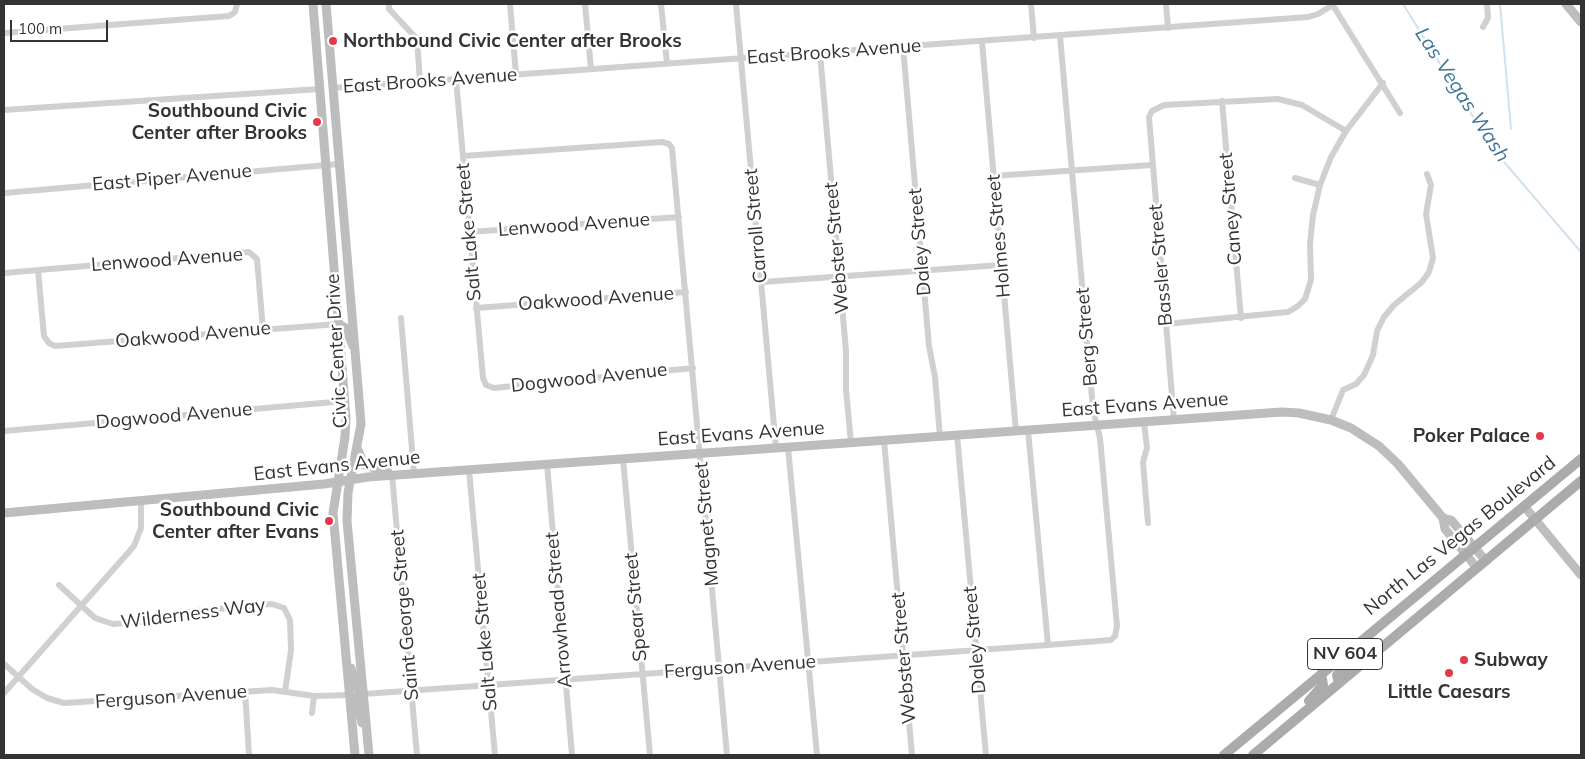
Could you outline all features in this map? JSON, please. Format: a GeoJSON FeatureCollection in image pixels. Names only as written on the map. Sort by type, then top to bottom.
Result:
{"type":"FeatureCollection","features":[{"type":"Feature","properties":{"kind":"main road","name":"Civic Center Drive"},"geometry":{"type":"LineString","coordinates":[[313,4],[345,400],[346,431],[333,513],[355,755]]}},
{"type":"Feature","properties":{"kind":"main road","name":"Civic Center Drive"},"geometry":{"type":"LineString","coordinates":[[326,4],[361,424],[351,480],[347,521],[369,755]]}},
{"type":"Feature","properties":{"kind":"main road"},"geometry":{"type":"LineString","coordinates":[[1566,4],[1581,22]]}},
{"type":"Feature","properties":{"kind":"main road"},"geometry":{"type":"LineString","coordinates":[[316,48],[322,54],[325,77],[332,88]]}},
{"type":"Feature","properties":{"kind":"main road"},"geometry":{"type":"LineString","coordinates":[[320,89],[326,92],[329,108],[334,109]]}},
{"type":"Feature","properties":{"kind":"main road"},"geometry":{"type":"LineString","coordinates":[[338,324],[346,328],[356,351]]}},
{"type":"Feature","properties":{"kind":"main road","name":"East Evans Avenue"},"geometry":{"type":"LineString","coordinates":[[4,513],[414,473],[1282,412],[1299,413],[1331,420],[1351,428],[1379,446],[1398,464],[1442,518],[1445,528],[1470,550],[1482,564]]}},
{"type":"Feature","properties":{"kind":"main road"},"geometry":{"type":"LineString","coordinates":[[358,439],[359,456],[363,464],[395,475]]}},
{"type":"Feature","properties":{"kind":"main road","name":"North Las Vegas Boulevard"},"geometry":{"type":"LineString","coordinates":[[1224,755],[1581,459]]}},
{"type":"Feature","properties":{"kind":"main road","name":"North Las Vegas Boulevard"},"geometry":{"type":"LineString","coordinates":[[1253,755],[1581,481]]}},
{"type":"Feature","properties":{"kind":"main road"},"geometry":{"type":"LineString","coordinates":[[1524,506],[1581,575]]}},
{"type":"Feature","properties":{"kind":"main road"},"geometry":{"type":"LineString","coordinates":[[1339,684],[1337,675],[1354,658],[1361,641]]}},
{"type":"Feature","properties":{"kind":"main road"},"geometry":{"type":"LineString","coordinates":[[346,651],[356,687],[364,694]]}},
{"type":"Feature","properties":{"kind":"main road"},"geometry":{"type":"LineString","coordinates":[[1306,711],[1310,699],[1323,685],[1321,674]]}},
{"type":"Feature","properties":{"kind":"main road"},"geometry":{"type":"LineString","coordinates":[[350,695],[357,699],[368,742]]}},
{"type":"Feature","properties":{"kind":"street"},"geometry":{"type":"LineString","coordinates":[[4,33],[229,16],[235,12],[237,4]]}},
{"type":"Feature","properties":{"kind":"street"},"geometry":{"type":"LineString","coordinates":[[389,4],[389,9],[417,39],[420,82]]}},
{"type":"Feature","properties":{"kind":"street"},"geometry":{"type":"LineString","coordinates":[[510,4],[516,75]]}},
{"type":"Feature","properties":{"kind":"street"},"geometry":{"type":"LineString","coordinates":[[585,4],[591,70]]}},
{"type":"Feature","properties":{"kind":"street"},"geometry":{"type":"LineString","coordinates":[[661,4],[667,64]]}},
{"type":"Feature","properties":{"kind":"street","name":"Carroll Street"},"geometry":{"type":"LineString","coordinates":[[736,4],[776,448]]}},
{"type":"Feature","properties":{"kind":"street"},"geometry":{"type":"LineString","coordinates":[[1030,4],[1034,38]]}},
{"type":"Feature","properties":{"kind":"street"},"geometry":{"type":"LineString","coordinates":[[1166,4],[1168,28]]}},
{"type":"Feature","properties":{"kind":"street"},"geometry":{"type":"LineString","coordinates":[[1332,4],[1400,113]]}},
{"type":"Feature","properties":{"kind":"street","name":"East Brooks Avenue"},"geometry":{"type":"LineString","coordinates":[[332,88],[1308,17],[1318,14],[1332,4]]}},
{"type":"Feature","properties":{"kind":"street"},"geometry":{"type":"LineString","coordinates":[[1483,27],[1488,18],[1487,4]]}},
{"type":"Feature","properties":{"kind":"street","name":"Berg Street"},"geometry":{"type":"LineString","coordinates":[[1060,36],[1093,409],[1100,438],[1117,626],[1115,636]]}},
{"type":"Feature","properties":{"kind":"street","name":"Holmes Street"},"geometry":{"type":"LineString","coordinates":[[982,42],[1016,431]]}},
{"type":"Feature","properties":{"kind":"street","name":"Daley Street"},"geometry":{"type":"LineString","coordinates":[[903,47],[940,436]]}},
{"type":"Feature","properties":{"kind":"street","name":"Webster Street"},"geometry":{"type":"LineString","coordinates":[[820,53],[840,277],[851,443]]}},
{"type":"Feature","properties":{"kind":"street","name":"Salt Lake Street"},"geometry":{"type":"LineString","coordinates":[[456,79],[476,308],[483,378],[486,385]]}},
{"type":"Feature","properties":{"kind":"street"},"geometry":{"type":"LineString","coordinates":[[1166,324],[1288,312],[1304,299],[1311,280],[1310,244],[1313,215],[1320,185],[1331,157],[1346,131],[1383,83]]}},
{"type":"Feature","properties":{"kind":"street","name":"East Brooks Avenue"},"geometry":{"type":"LineString","coordinates":[[4,110],[320,89]]}},
{"type":"Feature","properties":{"kind":"street"},"geometry":{"type":"LineString","coordinates":[[1222,101],[1278,99],[1302,105],[1346,131]]}},
{"type":"Feature","properties":{"kind":"street","name":"Bassler Street"},"geometry":{"type":"LineString","coordinates":[[1174,420],[1149,117],[1152,111],[1164,105],[1222,101]]}},
{"type":"Feature","properties":{"kind":"street","name":"Caney Street"},"geometry":{"type":"LineString","coordinates":[[1222,101],[1241,318]]}},
{"type":"Feature","properties":{"kind":"street","name":"Magnet Street"},"geometry":{"type":"LineString","coordinates":[[463,156],[662,142],[669,144],[672,148],[727,755]]}},
{"type":"Feature","properties":{"kind":"street","name":"East Piper Avenue"},"geometry":{"type":"LineString","coordinates":[[4,193],[339,164]]}},
{"type":"Feature","properties":{"kind":"street"},"geometry":{"type":"LineString","coordinates":[[993,176],[1152,165]]}},
{"type":"Feature","properties":{"kind":"street"},"geometry":{"type":"LineString","coordinates":[[1331,420],[1343,390],[1356,384],[1364,374],[1373,355],[1377,331],[1384,317],[1394,305],[1422,282],[1430,272],[1433,258],[1426,214],[1431,185],[1427,174]]}},
{"type":"Feature","properties":{"kind":"street"},"geometry":{"type":"LineString","coordinates":[[1295,178],[1320,185]]}},
{"type":"Feature","properties":{"kind":"street","name":"Lenwood Avenue"},"geometry":{"type":"LineString","coordinates":[[469,232],[679,217]]}},
{"type":"Feature","properties":{"kind":"street","name":"Lenwood Avenue"},"geometry":{"type":"LineString","coordinates":[[4,273],[249,252],[257,259],[263,330]]}},
{"type":"Feature","properties":{"kind":"street"},"geometry":{"type":"LineString","coordinates":[[762,282],[1001,265]]}},
{"type":"Feature","properties":{"kind":"street","name":"Oakwood Avenue"},"geometry":{"type":"LineString","coordinates":[[38,270],[44,336],[49,343],[55,346],[338,324]]}},
{"type":"Feature","properties":{"kind":"street","name":"Oakwood Avenue"},"geometry":{"type":"LineString","coordinates":[[476,308],[686,292]]}},
{"type":"Feature","properties":{"kind":"street"},"geometry":{"type":"LineString","coordinates":[[402,318],[414,473]]}},
{"type":"Feature","properties":{"kind":"street","name":"Dogwood Avenue"},"geometry":{"type":"LineString","coordinates":[[486,385],[494,388],[693,368]]}},
{"type":"Feature","properties":{"kind":"street","name":"Dogwood Avenue"},"geometry":{"type":"LineString","coordinates":[[4,431],[345,400]]}},
{"type":"Feature","properties":{"kind":"street"},"geometry":{"type":"LineString","coordinates":[[1144,422],[1147,448],[1143,462],[1148,523]]}},
{"type":"Feature","properties":{"kind":"street"},"geometry":{"type":"LineString","coordinates":[[1028,430],[1048,645]]}},
{"type":"Feature","properties":{"kind":"street","name":"Daley Street"},"geometry":{"type":"LineString","coordinates":[[957,435],[986,755]]}},
{"type":"Feature","properties":{"kind":"street","name":"Webster Street"},"geometry":{"type":"LineString","coordinates":[[884,440],[912,755]]}},
{"type":"Feature","properties":{"kind":"street"},"geometry":{"type":"LineString","coordinates":[[788,447],[817,755]]}},
{"type":"Feature","properties":{"kind":"street","name":"Spear Street"},"geometry":{"type":"LineString","coordinates":[[623,459],[650,755]]}},
{"type":"Feature","properties":{"kind":"street","name":"Arrowhead Street"},"geometry":{"type":"LineString","coordinates":[[546,464],[572,755]]}},
{"type":"Feature","properties":{"kind":"street","name":"Salt Lake Street"},"geometry":{"type":"LineString","coordinates":[[469,470],[495,755]]}},
{"type":"Feature","properties":{"kind":"street","name":"Saint George Street"},"geometry":{"type":"LineString","coordinates":[[395,475],[417,755]]}},
{"type":"Feature","properties":{"kind":"street"},"geometry":{"type":"LineString","coordinates":[[4,693],[134,546],[141,528],[141,500]]}},
{"type":"Feature","properties":{"kind":"street","name":"Wilderness Way"},"geometry":{"type":"LineString","coordinates":[[59,585],[95,618],[113,624],[149,621],[196,611],[272,604],[284,608],[290,620],[291,650],[285,692]]}},
{"type":"Feature","properties":{"kind":"street","name":"Ferguson Avenue"},"geometry":{"type":"LineString","coordinates":[[364,694],[1048,645],[1111,640],[1115,636]]}},
{"type":"Feature","properties":{"kind":"street","name":"Ferguson Avenue"},"geometry":{"type":"LineString","coordinates":[[4,664],[39,694],[64,702],[245,691],[285,692],[314,696],[350,695]]}},
{"type":"Feature","properties":{"kind":"street"},"geometry":{"type":"LineString","coordinates":[[245,691],[249,755]]}},
{"type":"Feature","properties":{"kind":"street"},"geometry":{"type":"LineString","coordinates":[[312,713],[314,696]]}},
{"type":"Feature","properties":{"kind":"waterway","name":"Las Vegas Wash"},"geometry":{"type":"LineString","coordinates":[[1403,4],[1493,149],[1581,252]]}},
{"type":"Feature","properties":{"kind":"waterway","name":"Las Vegas Wash"},"geometry":{"type":"LineString","coordinates":[[1500,4],[1511,129]]}},
{"type":"Feature","properties":{"kind":"place","name":"Northbound Civic Center after Brooks"},"geometry":{"type":"Point","coordinates":[333,41]}},
{"type":"Feature","properties":{"kind":"place","name":"Southbound Civic Center after Brooks"},"geometry":{"type":"Point","coordinates":[317,122]}},
{"type":"Feature","properties":{"kind":"place","name":"Poker Palace"},"geometry":{"type":"Point","coordinates":[1540,436]}},
{"type":"Feature","properties":{"kind":"place","name":"Southbound Civic Center after Evans"},"geometry":{"type":"Point","coordinates":[329,521]}},
{"type":"Feature","properties":{"kind":"place","name":"Subway"},"geometry":{"type":"Point","coordinates":[1464,660]}},
{"type":"Feature","properties":{"kind":"place","name":"Little Caesars"},"geometry":{"type":"Point","coordinates":[1449,673]}}]}
